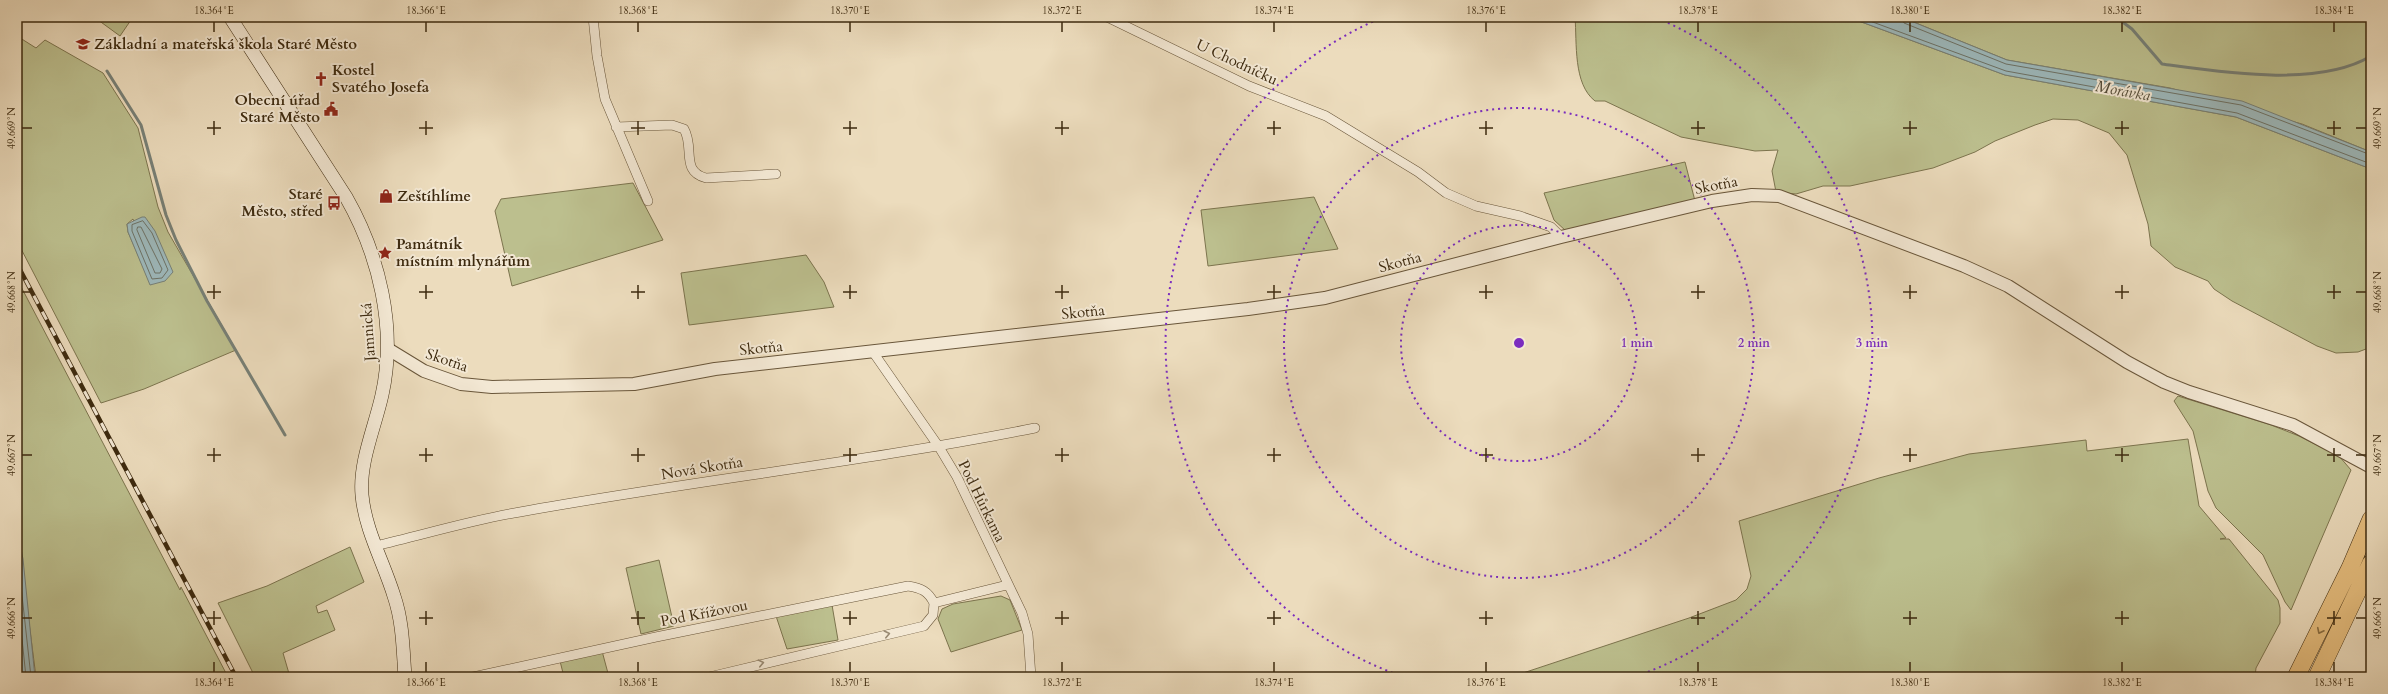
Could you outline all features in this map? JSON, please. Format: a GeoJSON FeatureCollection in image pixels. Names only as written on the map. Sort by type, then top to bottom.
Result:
{"type":"FeatureCollection","features":[{"type":"Feature","properties":{"kind":"highway"},"geometry":{"type":"LineString","coordinates":[[2296,677],[2349,571],[2371,519]]}},
{"type":"Feature","properties":{"kind":"highway"},"geometry":{"type":"LineString","coordinates":[[2316,677],[2371,563]]}},
{"type":"Feature","properties":{"kind":"main road","name":"Jamnická"},"geometry":{"type":"LineString","coordinates":[[230,17],[321,156],[361,224],[377,265],[388,349],[383,394],[362,488],[364,506],[375,546],[399,611],[405,677]]}},
{"type":"Feature","properties":{"kind":"street"},"geometry":{"type":"LineString","coordinates":[[593,17],[597,56],[605,99],[648,201]]}},
{"type":"Feature","properties":{"kind":"street","name":"U Chodníčku"},"geometry":{"type":"LineString","coordinates":[[1107,17],[1249,86],[1326,116],[1418,172],[1446,193],[1476,206],[1520,216],[1551,227],[1562,236]]}},
{"type":"Feature","properties":{"kind":"street"},"geometry":{"type":"LineString","coordinates":[[616,127],[672,125],[684,129],[688,136],[691,169],[695,175],[706,178],[776,174]]}},
{"type":"Feature","properties":{"kind":"street","name":"Skotňa"},"geometry":{"type":"LineString","coordinates":[[388,349],[424,371],[461,384],[492,387],[634,384],[715,369],[1248,309],[1325,298],[1562,236],[1712,201],[1752,195],[1779,196],[1964,266],[2008,286],[2127,362],[2164,382],[2293,425],[2371,467]]}},
{"type":"Feature","properties":{"kind":"street","name":"Pod Hůrkama"},"geometry":{"type":"LineString","coordinates":[[872,352],[939,447],[957,477],[1022,613],[1026,627],[1032,677]]}},
{"type":"Feature","properties":{"kind":"street","name":"Nová Skotňa"},"geometry":{"type":"LineString","coordinates":[[375,546],[518,512],[791,468],[939,447],[1035,428]]}},
{"type":"Feature","properties":{"kind":"street"},"geometry":{"type":"LineString","coordinates":[[709,677],[924,626],[933,615],[934,603],[1008,585]]}},
{"type":"Feature","properties":{"kind":"street","name":"Pod Křížovou"},"geometry":{"type":"LineString","coordinates":[[473,677],[656,637],[908,586],[920,587],[929,594],[934,603]]}},
{"type":"Feature","properties":{"kind":"green space"},"geometry":{"type":"Polygon","coordinates":[[[94,17],[133,17],[120,36],[94,17]]]}},
{"type":"Feature","properties":{"kind":"green space"},"geometry":{"type":"Polygon","coordinates":[[[1575,17],[1848,17],[2005,75],[2236,117],[2371,169],[2371,351],[2366,349],[2358,352],[2336,353],[2317,346],[2232,301],[2214,289],[2208,281],[2175,267],[2151,246],[2148,224],[2127,155],[2109,133],[2078,120],[2053,119],[1995,141],[1975,152],[1933,168],[1850,186],[1823,186],[1796,194],[1776,192],[1772,171],[1778,150],[1755,151],[1681,137],[1605,101],[1595,101],[1588,94],[1580,74],[1576,51],[1575,17]]]}},
{"type":"Feature","properties":{"kind":"green space"},"geometry":{"type":"Polygon","coordinates":[[[1901,17],[2371,17],[2371,152],[2302,124],[2170,88],[2007,60],[1901,17]]]}},
{"type":"Feature","properties":{"kind":"green space"},"geometry":{"type":"Polygon","coordinates":[[[17,36],[36,48],[45,40],[103,73],[138,128],[158,207],[168,232],[236,350],[144,389],[101,403],[17,241],[17,36]],[[133,219],[127,224],[128,232],[151,285],[133,219]]]}},
{"type":"Feature","properties":{"kind":"green space"},"geometry":{"type":"Polygon","coordinates":[[[1685,162],[1695,201],[1566,231],[1554,220],[1544,193],[1685,162]]]}},
{"type":"Feature","properties":{"kind":"green space"},"geometry":{"type":"Polygon","coordinates":[[[633,183],[663,240],[512,286],[495,211],[501,199],[633,183]]]}},
{"type":"Feature","properties":{"kind":"green space"},"geometry":{"type":"Polygon","coordinates":[[[1314,197],[1338,249],[1208,266],[1201,210],[1314,197]]]}},
{"type":"Feature","properties":{"kind":"green space"},"geometry":{"type":"Polygon","coordinates":[[[806,255],[824,282],[834,307],[689,325],[681,273],[806,255]]]}},
{"type":"Feature","properties":{"kind":"green space"},"geometry":{"type":"Polygon","coordinates":[[[17,279],[180,590],[181,587],[228,677],[36,677],[17,529],[17,279]]]}},
{"type":"Feature","properties":{"kind":"green space"},"geometry":{"type":"Polygon","coordinates":[[[2178,396],[2271,425],[2299,436],[2339,456],[2351,470],[2291,610],[2285,602],[2263,555],[2216,508],[2208,491],[2193,431],[2174,401],[2178,396]]]}},
{"type":"Feature","properties":{"kind":"green space"},"geometry":{"type":"Polygon","coordinates":[[[2188,439],[2199,506],[2226,538],[2220,539],[2229,539],[2278,600],[2280,608],[2280,623],[2256,668],[2255,677],[1511,677],[1689,618],[1736,600],[1747,589],[1751,576],[1739,521],[1879,478],[1969,454],[2086,440],[2087,451],[2188,439]]]}},
{"type":"Feature","properties":{"kind":"green space"},"geometry":{"type":"Polygon","coordinates":[[[350,547],[364,582],[316,606],[318,613],[327,610],[335,630],[283,653],[290,677],[255,677],[218,603],[267,586],[350,547]]]}},
{"type":"Feature","properties":{"kind":"green space"},"geometry":{"type":"Polygon","coordinates":[[[659,560],[674,626],[641,634],[626,568],[659,560]]]}},
{"type":"Feature","properties":{"kind":"green space"},"geometry":{"type":"Polygon","coordinates":[[[1001,596],[1010,600],[1022,630],[951,652],[938,619],[942,609],[953,604],[1001,596]]]}},
{"type":"Feature","properties":{"kind":"green space"},"geometry":{"type":"Polygon","coordinates":[[[832,605],[838,640],[787,649],[776,616],[832,605]]]}},
{"type":"Feature","properties":{"kind":"green space"},"geometry":{"type":"Polygon","coordinates":[[[602,651],[609,677],[564,677],[560,661],[602,651]]]}},
{"type":"Feature","properties":{"kind":"water","name":"Morávka"},"geometry":{"type":"Polygon","coordinates":[[[1848,17],[1901,17],[2007,60],[2242,101],[2371,152],[2371,169],[2236,117],[2005,75],[1848,17]]]}},
{"type":"Feature","properties":{"kind":"water"},"geometry":{"type":"Polygon","coordinates":[[[145,217],[155,231],[173,272],[165,281],[150,285],[128,232],[127,224],[145,217]]]}},
{"type":"Feature","properties":{"kind":"water"},"geometry":{"type":"Polygon","coordinates":[[[17,529],[23,559],[35,677],[17,677],[17,529]]]}},
{"type":"Feature","properties":{"kind":"waterway"},"geometry":{"type":"LineString","coordinates":[[2116,17],[2132,29],[2162,64],[2212,71],[2269,75],[2297,75],[2324,72],[2349,66],[2371,56]]}},
{"type":"Feature","properties":{"kind":"waterway"},"geometry":{"type":"LineString","coordinates":[[107,71],[141,125],[166,215],[176,240],[207,301],[285,435]]}},
{"type":"Feature","properties":{"kind":"railway"},"geometry":{"type":"LineString","coordinates":[[17,264],[236,677]]}},
{"type":"Feature","properties":{"kind":"place","name":"Základní a mateřská škola Staré Město"},"geometry":{"type":"Point","coordinates":[83,44]}},
{"type":"Feature","properties":{"kind":"place","name":"Kostel Svatého Josefa"},"geometry":{"type":"Point","coordinates":[321,79]}},
{"type":"Feature","properties":{"kind":"place","name":"Obecní úřad Staré Město"},"geometry":{"type":"Point","coordinates":[331,109]}},
{"type":"Feature","properties":{"kind":"place","name":"Zeštíhlíme"},"geometry":{"type":"Point","coordinates":[386,196]}},
{"type":"Feature","properties":{"kind":"place","name":"Staré Město, střed"},"geometry":{"type":"Point","coordinates":[334,203]}},
{"type":"Feature","properties":{"kind":"place","name":"Památník místním mlynářům"},"geometry":{"type":"Point","coordinates":[385,253]}}]}
